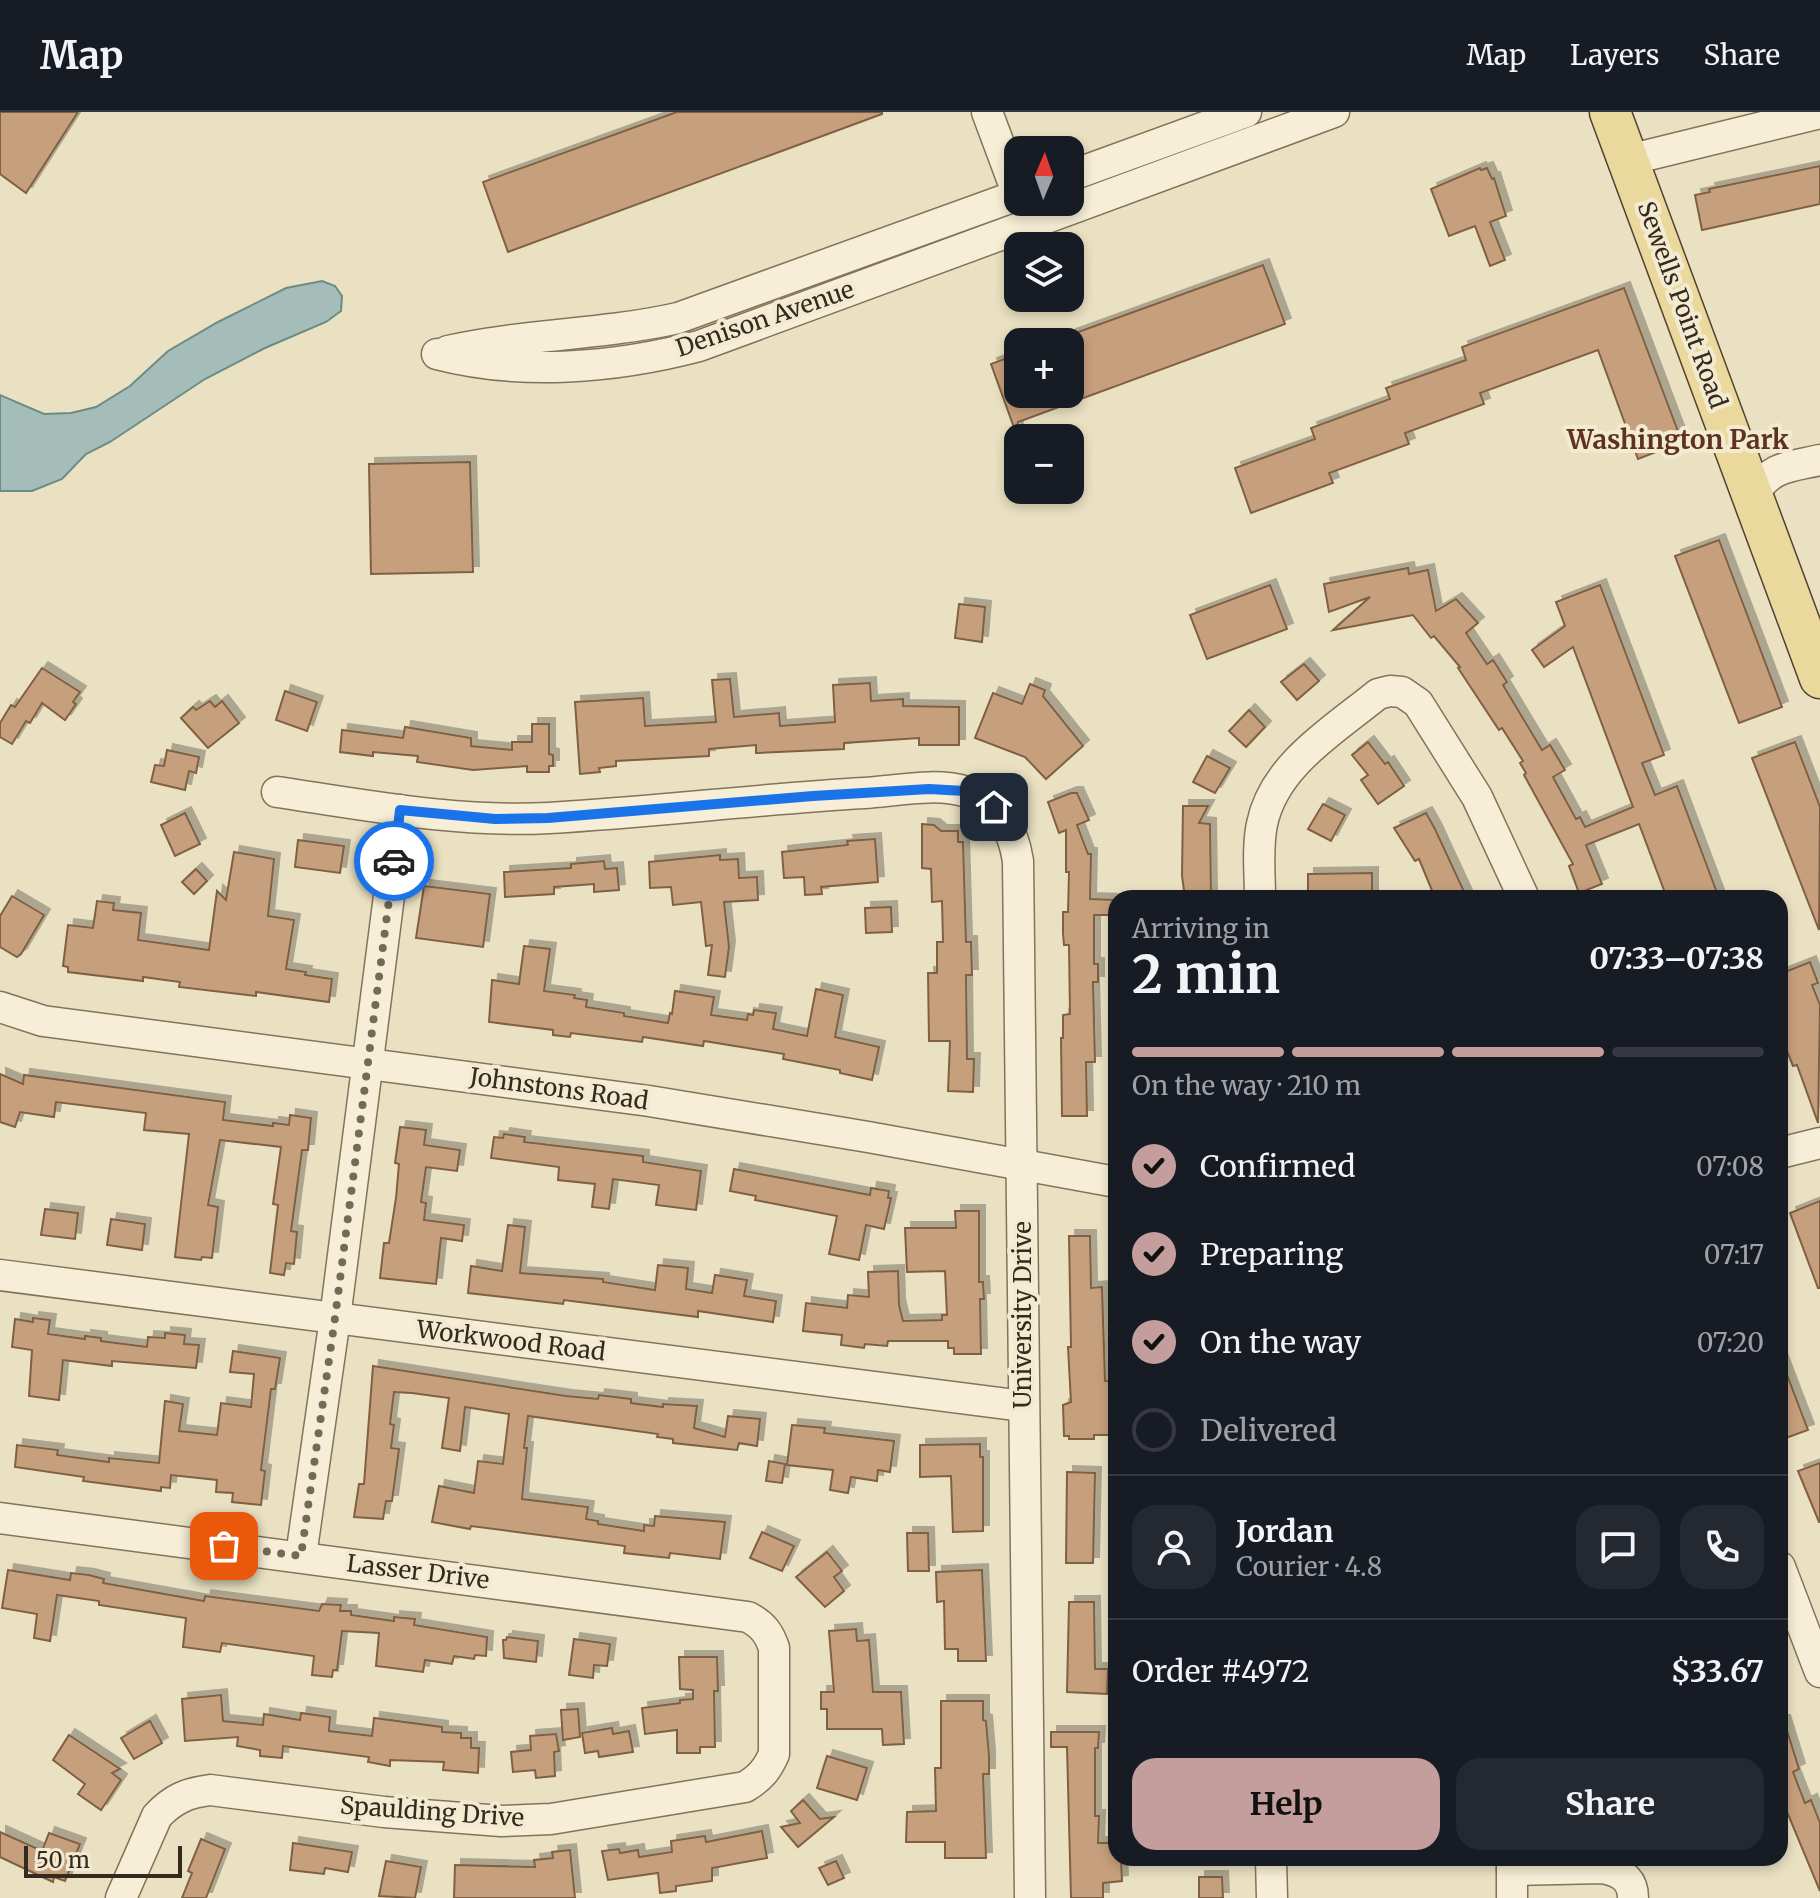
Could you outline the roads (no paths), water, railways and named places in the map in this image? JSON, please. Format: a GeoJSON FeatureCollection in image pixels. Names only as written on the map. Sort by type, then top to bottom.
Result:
{"type":"FeatureCollection","features":[{"type":"Feature","properties":{"kind":"main road","name":"Sewells Point Road"},"geometry":{"type":"LineString","coordinates":[[1610,112],[1820,678]]}},
{"type":"Feature","properties":{"kind":"street"},"geometry":{"type":"LineString","coordinates":[[987,112],[1004,158]]}},
{"type":"Feature","properties":{"kind":"street"},"geometry":{"type":"LineString","coordinates":[[1084,171],[1246,112]]}},
{"type":"Feature","properties":{"kind":"street","name":"Denison Avenue"},"geometry":{"type":"LineString","coordinates":[[1084,194],[1334,112]]}},
{"type":"Feature","properties":{"kind":"street"},"geometry":{"type":"LineString","coordinates":[[1628,160],[1820,113]]}},
{"type":"Feature","properties":{"kind":"street","name":"Denison Avenue"},"geometry":{"type":"LineString","coordinates":[[1004,200],[678,318],[632,328],[481,343],[437,354],[499,366],[538,368],[674,352],[699,346],[1018,216]]}},
{"type":"Feature","properties":{"kind":"street"},"geometry":{"type":"LineString","coordinates":[[1753,495],[1762,479],[1774,472],[1820,460]]}},
{"type":"Feature","properties":{"kind":"street"},"geometry":{"type":"LineString","coordinates":[[1260,890],[1261,824],[1277,784],[1313,747],[1378,694],[1390,691],[1402,692],[1418,703],[1477,797],[1521,890]]}},
{"type":"Feature","properties":{"kind":"street","name":"University Drive"},"geometry":{"type":"LineString","coordinates":[[277,792],[400,810],[495,819],[548,818],[813,796],[954,789],[979,797],[994,807],[1006,821],[1014,838],[1018,861],[1030,1898]]}},
{"type":"Feature","properties":{"kind":"street"},"geometry":{"type":"LineString","coordinates":[[301,1556],[400,810]]}},
{"type":"Feature","properties":{"kind":"street","name":"Johnstons Road"},"geometry":{"type":"LineString","coordinates":[[0,1007],[43,1021],[649,1101],[1108,1181]]}},
{"type":"Feature","properties":{"kind":"street"},"geometry":{"type":"LineString","coordinates":[[1788,1151],[1820,1143]]}},
{"type":"Feature","properties":{"kind":"street","name":"Workwood Road"},"geometry":{"type":"LineString","coordinates":[[0,1275],[1023,1406]]}},
{"type":"Feature","properties":{"kind":"street","name":"Lasser Drive"},"geometry":{"type":"LineString","coordinates":[[0,1518],[748,1617],[761,1624],[770,1635],[774,1648],[775,1694]]}},
{"type":"Feature","properties":{"kind":"street"},"geometry":{"type":"LineString","coordinates":[[1788,1588],[1820,1672]]}},
{"type":"Feature","properties":{"kind":"street","name":"Spaulding Drive"},"geometry":{"type":"LineString","coordinates":[[121,1898],[157,1816],[189,1793],[210,1790],[384,1812],[501,1821],[551,1819],[686,1798],[745,1787],[768,1768],[774,1754],[775,1694]]}},
{"type":"Feature","properties":{"kind":"street"},"geometry":{"type":"LineString","coordinates":[[1271,1866],[1272,1898]]}},
{"type":"Feature","properties":{"kind":"street"},"geometry":{"type":"LineString","coordinates":[[1512,1875],[1602,1868],[1615,1870],[1632,1886],[1633,1898]]}},
{"type":"Feature","properties":{"kind":"water"},"geometry":{"type":"Polygon","coordinates":[[[322,281],[335,286],[342,296],[341,311],[326,322],[265,348],[205,379],[110,442],[86,454],[62,479],[32,491],[0,491],[0,395],[44,414],[71,413],[96,407],[130,386],[168,351],[218,322],[286,288],[322,281]]]}},
{"type":"Feature","properties":{"kind":"district","name":"Washington Park"},"geometry":{"type":"Point","coordinates":[1678,440]}}]}
